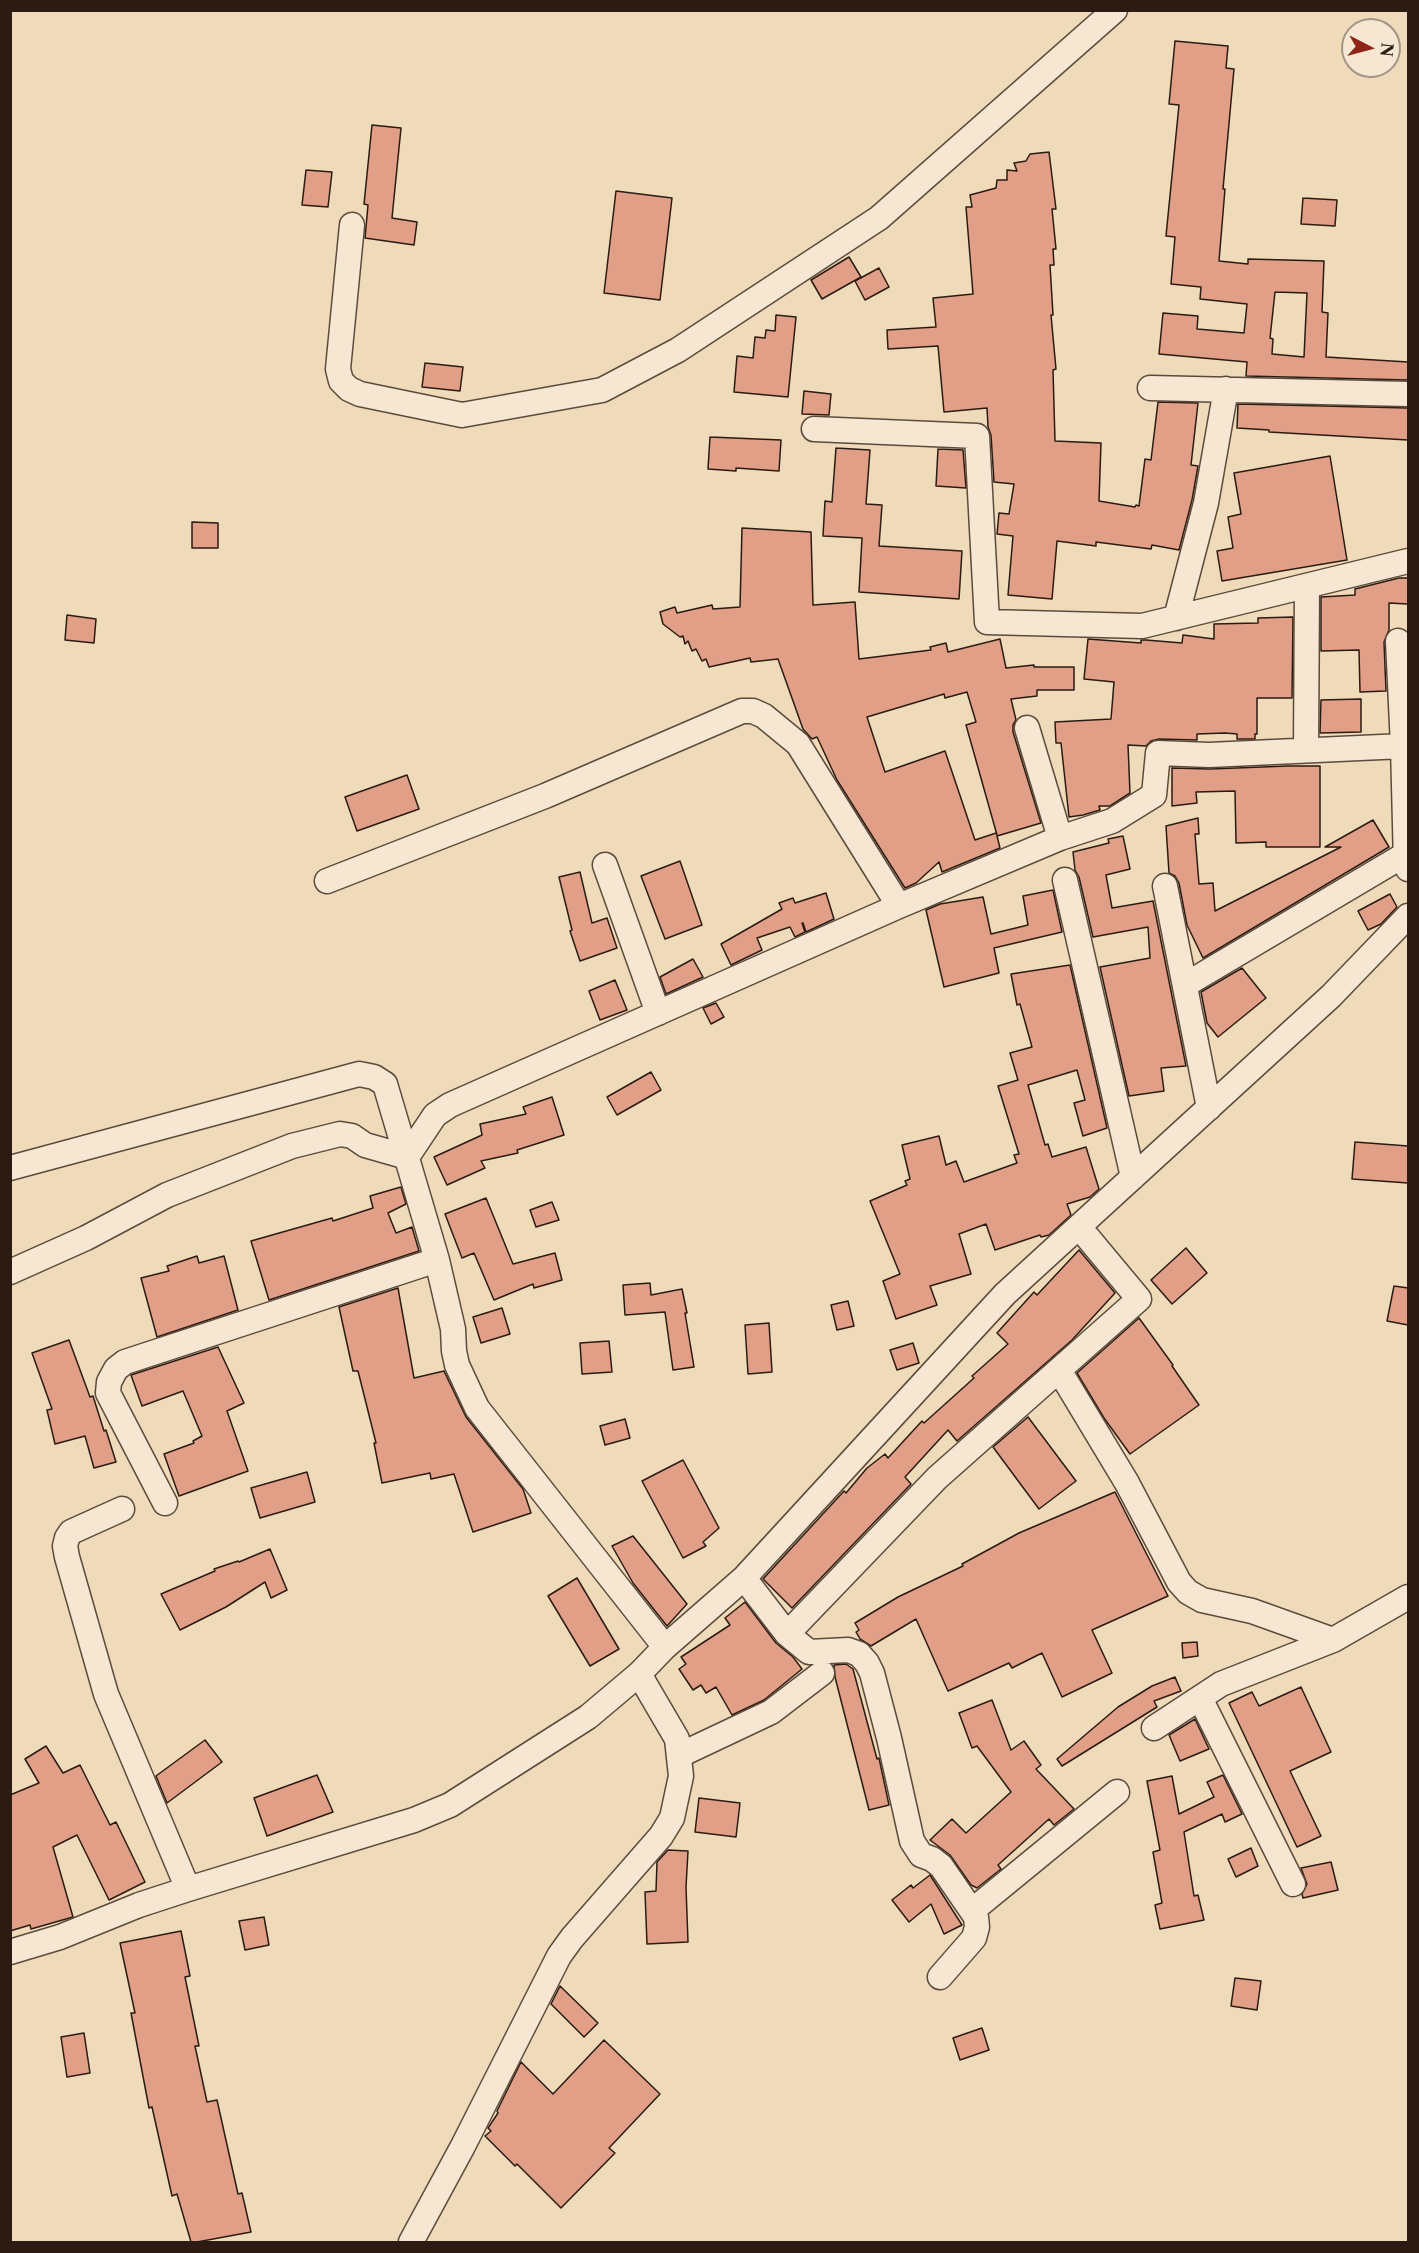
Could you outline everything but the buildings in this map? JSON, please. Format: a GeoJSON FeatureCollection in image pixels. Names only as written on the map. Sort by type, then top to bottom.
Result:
{"type":"FeatureCollection","features":[{"type":"Feature","properties":{"kind":"street"},"geometry":{"type":"LineString","coordinates":[[352,225],[338,369],[341,381],[349,389],[360,394],[462,415],[602,390],[678,350],[885,214],[1115,10]]}},
{"type":"Feature","properties":{"kind":"street"},"geometry":{"type":"LineString","coordinates":[[1150,388],[1408,394]]}},
{"type":"Feature","properties":{"kind":"street"},"geometry":{"type":"LineString","coordinates":[[1176,618],[1206,503],[1226,389]]}},
{"type":"Feature","properties":{"kind":"street"},"geometry":{"type":"LineString","coordinates":[[814,429],[977,436],[987,622],[1142,626],[1408,561]]}},
{"type":"Feature","properties":{"kind":"street"},"geometry":{"type":"LineString","coordinates":[[1306,750],[1307,586]]}},
{"type":"Feature","properties":{"kind":"street"},"geometry":{"type":"LineString","coordinates":[[1185,985],[1407,862],[1404,736],[1398,641]]}},
{"type":"Feature","properties":{"kind":"street"},"geometry":{"type":"LineString","coordinates":[[327,881],[545,796],[742,711],[753,711],[764,716],[798,744],[899,906]]}},
{"type":"Feature","properties":{"kind":"street"},"geometry":{"type":"LineString","coordinates":[[1027,728],[1060,838]]}},
{"type":"Feature","properties":{"kind":"street"},"geometry":{"type":"LineString","coordinates":[[407,1157],[435,1115],[450,1105],[899,906],[1060,838],[1112,821],[1154,795],[1158,753],[1209,755],[1306,750],[1404,736]]}},
{"type":"Feature","properties":{"kind":"street"},"geometry":{"type":"LineString","coordinates":[[605,865],[658,1013]]}},
{"type":"Feature","properties":{"kind":"street"},"geometry":{"type":"LineString","coordinates":[[1065,880],[1133,1177]]}},
{"type":"Feature","properties":{"kind":"street"},"geometry":{"type":"LineString","coordinates":[[1166,886],[1209,1108]]}},
{"type":"Feature","properties":{"kind":"street"},"geometry":{"type":"LineString","coordinates":[[10,1952],[60,1937],[140,1905],[188,1889],[414,1820],[450,1804],[588,1717],[639,1674],[665,1647],[744,1578],[1005,1294],[1331,996],[1408,916]]}},
{"type":"Feature","properties":{"kind":"street"},"geometry":{"type":"LineString","coordinates":[[10,1168],[360,1074],[374,1077],[385,1084],[436,1260],[453,1329],[457,1365],[477,1408],[665,1647]]}},
{"type":"Feature","properties":{"kind":"street"},"geometry":{"type":"LineString","coordinates":[[10,1272],[86,1238],[167,1195],[292,1146],[340,1134],[352,1136],[365,1145],[407,1157]]}},
{"type":"Feature","properties":{"kind":"street"},"geometry":{"type":"LineString","coordinates":[[787,1634],[937,1478],[1139,1299],[1079,1227]]}},
{"type":"Feature","properties":{"kind":"street"},"geometry":{"type":"LineString","coordinates":[[165,1503],[108,1393],[109,1382],[116,1369],[125,1362],[436,1260]]}},
{"type":"Feature","properties":{"kind":"street"},"geometry":{"type":"LineString","coordinates":[[1059,1370],[1127,1483],[1183,1587],[1202,1600],[1252,1611],[1333,1640]]}},
{"type":"Feature","properties":{"kind":"street"},"geometry":{"type":"LineString","coordinates":[[122,1509],[71,1532],[65,1546],[106,1694],[188,1889]]}},
{"type":"Feature","properties":{"kind":"street"},"geometry":{"type":"LineString","coordinates":[[744,1578],[787,1634],[809,1652],[848,1650],[858,1654],[867,1663],[872,1673],[912,1841],[921,1855],[941,1866],[973,1910],[977,1927],[975,1938],[940,1977]]}},
{"type":"Feature","properties":{"kind":"street"},"geometry":{"type":"LineString","coordinates":[[1154,1728],[1221,1684],[1333,1640],[1408,1597]]}},
{"type":"Feature","properties":{"kind":"street"},"geometry":{"type":"LineString","coordinates":[[680,1755],[771,1712],[822,1673]]}},
{"type":"Feature","properties":{"kind":"street"},"geometry":{"type":"LineString","coordinates":[[411,2242],[463,2146],[559,1956],[661,1836],[672,1818],[681,1776],[677,1739],[639,1674]]}},
{"type":"Feature","properties":{"kind":"street"},"geometry":{"type":"LineString","coordinates":[[1200,1698],[1293,1884]]}},
{"type":"Feature","properties":{"kind":"street"},"geometry":{"type":"LineString","coordinates":[[973,1910],[1117,1792]]}}]}
